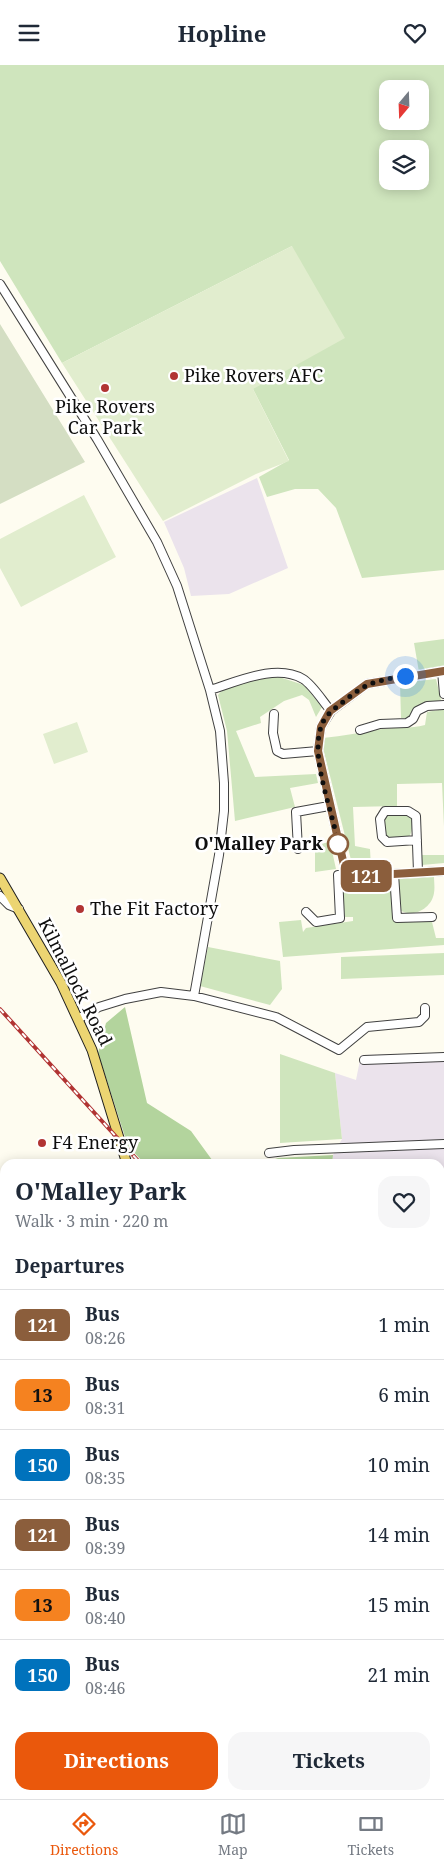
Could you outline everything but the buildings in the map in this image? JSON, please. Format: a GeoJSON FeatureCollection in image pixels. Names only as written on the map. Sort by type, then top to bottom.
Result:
{"type":"FeatureCollection","features":[{"type":"Feature","properties":{"kind":"main road","name":"Kilmallock Road"},"geometry":{"type":"LineString","coordinates":[[0,878],[61,983],[92,1050],[125,1159]]}},
{"type":"Feature","properties":{"kind":"street"},"geometry":{"type":"LineString","coordinates":[[0,284],[139,508],[157,542],[176,586],[210,690],[220,731],[224,811],[219,855],[194,996]]}},
{"type":"Feature","properties":{"kind":"street"},"geometry":{"type":"LineString","coordinates":[[346,874],[318,751],[321,727],[330,711],[367,684],[443,671],[444,694]]}},
{"type":"Feature","properties":{"kind":"street"},"geometry":{"type":"LineString","coordinates":[[210,690],[267,673],[288,674],[304,679],[330,711]]}},
{"type":"Feature","properties":{"kind":"street"},"geometry":{"type":"LineString","coordinates":[[360,730],[380,724],[407,723],[413,719],[417,711],[427,707],[444,705]]}},
{"type":"Feature","properties":{"kind":"street"},"geometry":{"type":"LineString","coordinates":[[274,714],[273,733],[277,751],[283,754],[318,751]]}},
{"type":"Feature","properties":{"kind":"street"},"geometry":{"type":"LineString","coordinates":[[298,849],[296,812],[329,806]]}},
{"type":"Feature","properties":{"kind":"street"},"geometry":{"type":"LineString","coordinates":[[417,840],[387,841],[382,837],[380,819],[385,811],[408,811],[416,817],[417,840],[418,872]]}},
{"type":"Feature","properties":{"kind":"street"},"geometry":{"type":"LineString","coordinates":[[306,912],[316,922],[340,917],[338,875],[359,876],[444,871]]}},
{"type":"Feature","properties":{"kind":"street"},"geometry":{"type":"LineString","coordinates":[[394,874],[398,918],[432,917]]}},
{"type":"Feature","properties":{"kind":"street"},"geometry":{"type":"LineString","coordinates":[[0,896],[9,905],[19,909]]}},
{"type":"Feature","properties":{"kind":"street"},"geometry":{"type":"LineString","coordinates":[[78,1019],[99,1007],[125,999],[161,992],[194,996],[276,1017],[339,1050],[367,1027],[420,1022],[425,1016],[425,1008]]}},
{"type":"Feature","properties":{"kind":"street"},"geometry":{"type":"LineString","coordinates":[[364,1060],[444,1057]]}},
{"type":"Feature","properties":{"kind":"street"},"geometry":{"type":"LineString","coordinates":[[269,1153],[294,1149],[444,1144]]}},
{"type":"Feature","properties":{"kind":"shaded area"},"geometry":{"type":"Polygon","coordinates":[[[257,478],[288,568],[229,594],[191,596],[184,568],[164,522],[257,478]]]}},
{"type":"Feature","properties":{"kind":"shaded area"},"geometry":{"type":"Polygon","coordinates":[[[444,1053],[444,1159],[333,1159],[342,1139],[335,1073],[356,1080],[361,1055],[444,1053]]]}},
{"type":"Feature","properties":{"kind":"green space"},"geometry":{"type":"Polygon","coordinates":[[[0,65],[444,65],[444,570],[362,578],[336,508],[318,489],[295,489],[267,497],[259,477],[289,460],[253,389],[292,246],[62,363],[0,261],[0,65]]]}},
{"type":"Feature","properties":{"kind":"green space","name":"Pike Rovers AFC"},"geometry":{"type":"Polygon","coordinates":[[[292,246],[345,338],[253,389],[289,461],[256,474],[163,521],[62,363],[292,246]]]}},
{"type":"Feature","properties":{"kind":"green space"},"geometry":{"type":"Polygon","coordinates":[[[0,324],[85,462],[0,504],[0,324]]]}},
{"type":"Feature","properties":{"kind":"green space"},"geometry":{"type":"Polygon","coordinates":[[[84,495],[116,557],[21,607],[0,568],[0,539],[84,495]]]}},
{"type":"Feature","properties":{"kind":"green space"},"geometry":{"type":"Polygon","coordinates":[[[444,639],[444,669],[419,672],[414,643],[444,639]]]}},
{"type":"Feature","properties":{"kind":"green space"},"geometry":{"type":"Polygon","coordinates":[[[279,677],[304,685],[322,707],[316,717],[309,700],[302,695],[284,701],[260,717],[261,723],[236,731],[255,777],[316,774],[318,783],[290,788],[295,807],[235,821],[227,731],[218,695],[237,684],[279,677]]]}},
{"type":"Feature","properties":{"kind":"green space"},"geometry":{"type":"Polygon","coordinates":[[[436,679],[441,700],[415,707],[410,718],[401,718],[400,683],[436,679]]]}},
{"type":"Feature","properties":{"kind":"green space"},"geometry":{"type":"Polygon","coordinates":[[[444,709],[444,827],[442,783],[397,784],[397,806],[353,807],[355,846],[370,849],[371,868],[353,868],[322,744],[323,738],[425,725],[427,712],[444,709]]]}},
{"type":"Feature","properties":{"kind":"green space"},"geometry":{"type":"Polygon","coordinates":[[[77,722],[88,752],[54,764],[43,734],[77,722]]]}},
{"type":"Feature","properties":{"kind":"green space"},"geometry":{"type":"Polygon","coordinates":[[[409,814],[412,819],[412,825],[409,837],[388,837],[384,833],[383,819],[386,815],[409,814]]]}},
{"type":"Feature","properties":{"kind":"green space"},"geometry":{"type":"Polygon","coordinates":[[[330,842],[336,869],[315,872],[315,845],[330,842]]]}},
{"type":"Feature","properties":{"kind":"green space"},"geometry":{"type":"Polygon","coordinates":[[[420,855],[444,855],[444,863],[422,865],[420,855]]]}},
{"type":"Feature","properties":{"kind":"green space"},"geometry":{"type":"Polygon","coordinates":[[[434,876],[434,893],[426,907],[416,913],[400,910],[398,877],[434,876]]]}},
{"type":"Feature","properties":{"kind":"green space"},"geometry":{"type":"Polygon","coordinates":[[[391,879],[396,920],[432,922],[436,938],[444,938],[444,945],[283,957],[279,922],[301,920],[303,932],[306,928],[353,921],[353,917],[345,917],[341,882],[391,879]]]}},
{"type":"Feature","properties":{"kind":"green space"},"geometry":{"type":"Polygon","coordinates":[[[208,947],[280,961],[282,989],[270,1005],[200,986],[208,947]]]}},
{"type":"Feature","properties":{"kind":"green space"},"geometry":{"type":"Polygon","coordinates":[[[444,953],[444,975],[341,979],[341,957],[444,953]]]}},
{"type":"Feature","properties":{"kind":"green space"},"geometry":{"type":"Polygon","coordinates":[[[125,1007],[147,1103],[191,1131],[211,1159],[140,1159],[128,1146],[98,1053],[106,1023],[125,1007]]]}},
{"type":"Feature","properties":{"kind":"green space"},"geometry":{"type":"Polygon","coordinates":[[[280,1054],[335,1073],[342,1139],[280,1143],[280,1054]]]}},
{"type":"Feature","properties":{"kind":"green space"},"geometry":{"type":"Polygon","coordinates":[[[333,1155],[333,1159],[275,1159],[333,1155]]]}},
{"type":"Feature","properties":{"kind":"railway"},"geometry":{"type":"LineString","coordinates":[[0,1009],[136,1159]]}},
{"type":"Feature","properties":{"kind":"bus line","name":"121"},"geometry":{"type":"LineString","coordinates":[[444,671],[374,681],[361,687],[330,711],[321,727],[318,751],[346,874],[359,876],[444,871]]}},
{"type":"Feature","properties":{"kind":"place","name":"Pike Rovers AFC"},"geometry":{"type":"Point","coordinates":[174,376]}},
{"type":"Feature","properties":{"kind":"place","name":"Pike Rovers Car Park"},"geometry":{"type":"Point","coordinates":[105,388]}},
{"type":"Feature","properties":{"kind":"place","name":"O'Malley Park"},"geometry":{"type":"Point","coordinates":[338,844]}},
{"type":"Feature","properties":{"kind":"place","name":"The Fit Factory"},"geometry":{"type":"Point","coordinates":[80,909]}},
{"type":"Feature","properties":{"kind":"place","name":"F4 Energy"},"geometry":{"type":"Point","coordinates":[42,1143]}},
{"type":"Feature","properties":{"kind":"route"},"geometry":{"type":"LineString","coordinates":[[338,844],[318,751],[321,727],[330,711],[361,687],[374,681],[405,676]]}}]}
